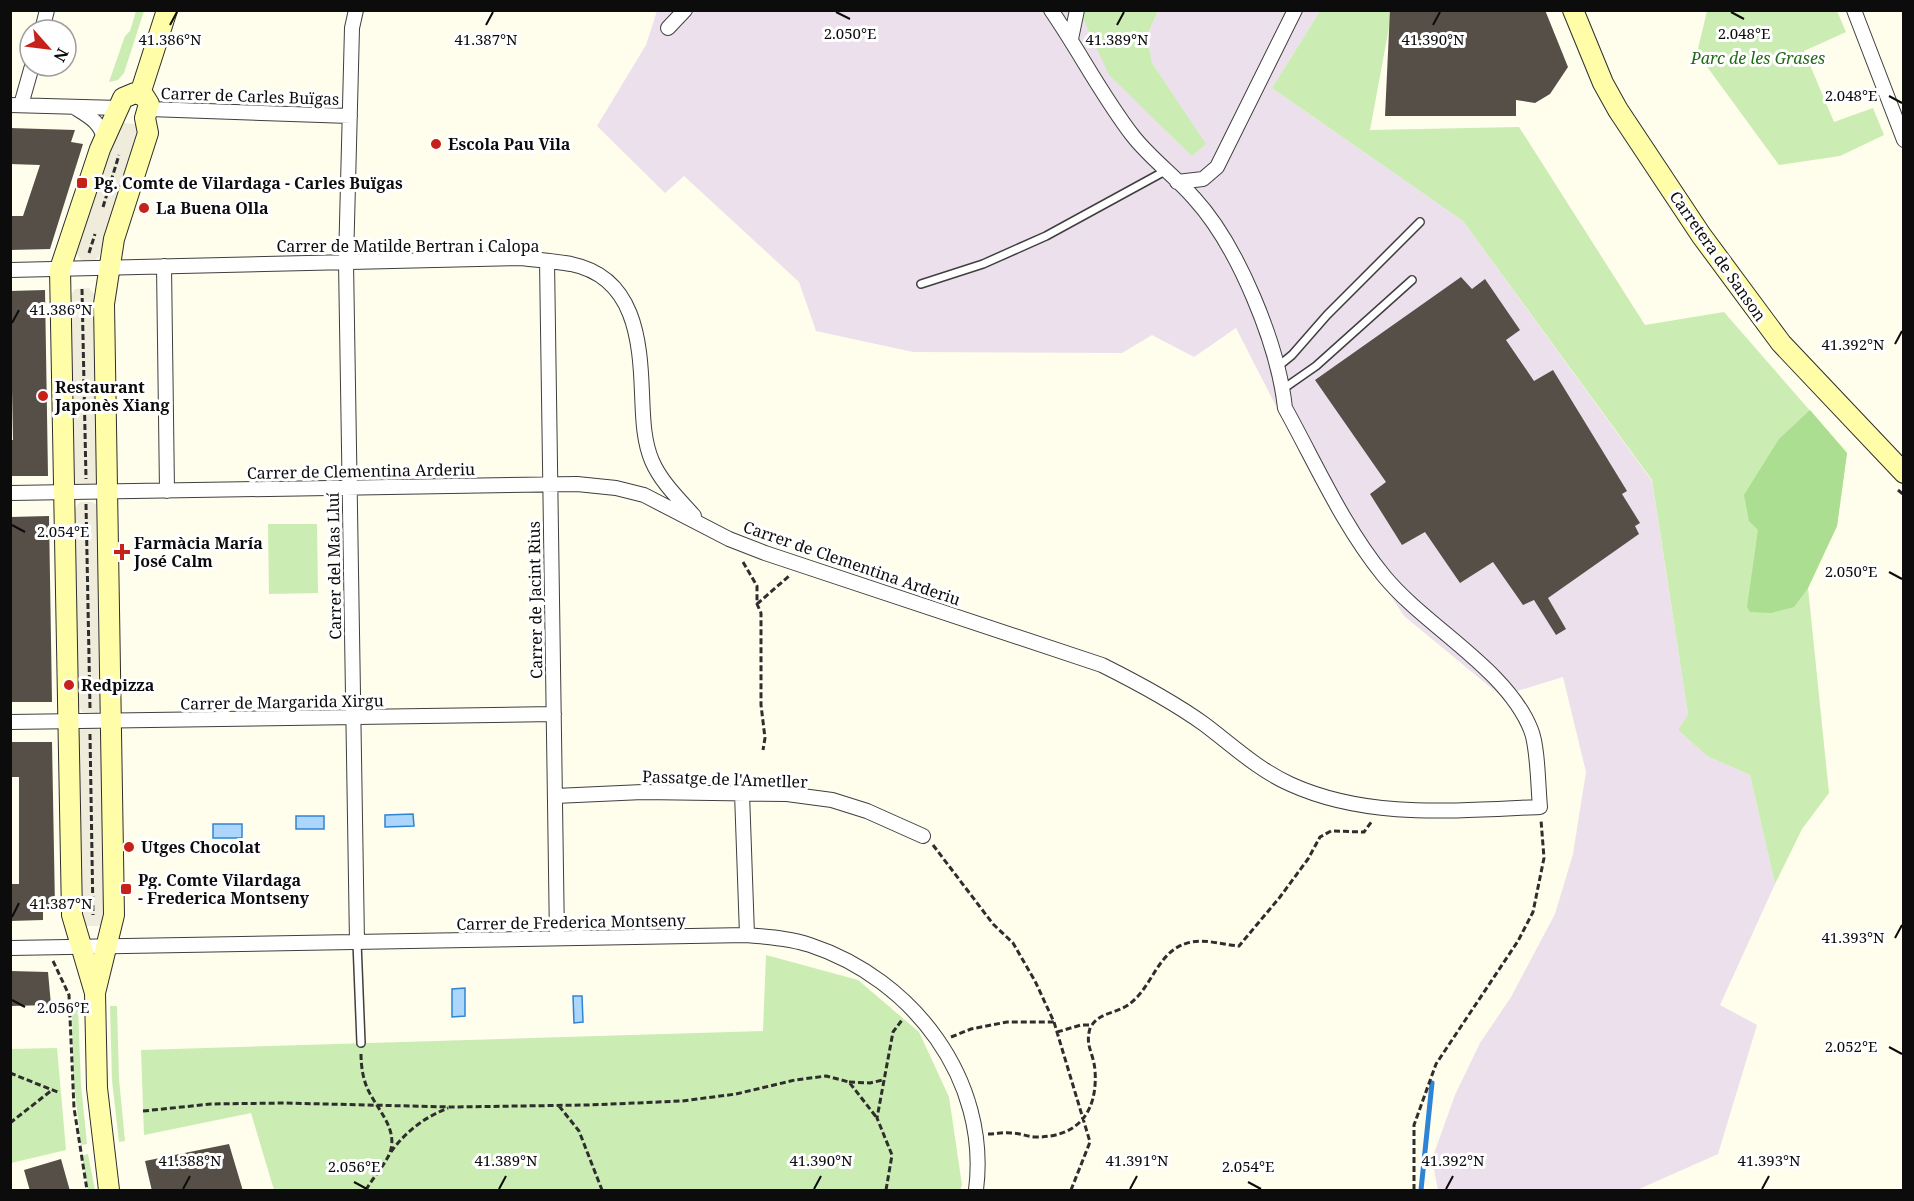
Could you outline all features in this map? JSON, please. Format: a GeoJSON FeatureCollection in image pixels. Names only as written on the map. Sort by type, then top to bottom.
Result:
{"type":"FeatureCollection","features":[{"type":"Feature","properties":{"kind":"street"},"geometry":{"type":"LineString","coordinates":[[109,1191],[97,1088],[95,993],[114,915],[104,304],[114,239],[148,133],[145,107],[167,10]]}},
{"type":"Feature","properties":{"kind":"street","name":"Carrer del Mas Lluí"},"geometry":{"type":"LineString","coordinates":[[356,10],[352,28],[346,262],[357,942]]}},
{"type":"Feature","properties":{"kind":"street"},"geometry":{"type":"LineString","coordinates":[[668,28],[685,10]]}},
{"type":"Feature","properties":{"kind":"street"},"geometry":{"type":"LineString","coordinates":[[1051,10],[1071,39],[1096,86],[1134,138],[1194,197],[1225,237],[1259,311],[1283,389],[1285,408],[1348,524],[1384,576],[1415,608],[1487,670],[1512,700],[1532,731],[1540,807]]}},
{"type":"Feature","properties":{"kind":"street"},"geometry":{"type":"LineString","coordinates":[[1177,182],[1203,179],[1217,167],[1295,10]]}},
{"type":"Feature","properties":{"kind":"street","name":"Carretera de Sanson"},"geometry":{"type":"LineString","coordinates":[[1573,10],[1603,82],[1618,110],[1743,294],[1781,343],[1904,473]]}},
{"type":"Feature","properties":{"kind":"street"},"geometry":{"type":"LineString","coordinates":[[1854,10],[1904,140]]}},
{"type":"Feature","properties":{"kind":"street"},"geometry":{"type":"LineString","coordinates":[[1071,39],[1075,15]]}},
{"type":"Feature","properties":{"kind":"street"},"geometry":{"type":"LineString","coordinates":[[27,78],[16,105],[119,108]]}},
{"type":"Feature","properties":{"kind":"street"},"geometry":{"type":"LineString","coordinates":[[95,993],[72,915],[60,269],[109,147],[119,108],[126,96],[145,107]]}},
{"type":"Feature","properties":{"kind":"street"},"geometry":{"type":"LineString","coordinates":[[74,107],[94,120],[102,129],[109,147]]}},
{"type":"Feature","properties":{"kind":"street","name":"Carrer de Carles Buïgas"},"geometry":{"type":"LineString","coordinates":[[145,107],[350,116]]}},
{"type":"Feature","properties":{"kind":"street","name":"Carrer de Matilde Bertran i Calopa"},"geometry":{"type":"LineString","coordinates":[[10,270],[520,258],[573,264],[597,274],[614,288],[628,307],[640,347],[644,423],[652,460],[666,483],[699,522]]}},
{"type":"Feature","properties":{"kind":"street","name":"Carrer de Jacint Rius"},"geometry":{"type":"LineString","coordinates":[[547,261],[557,938]]}},
{"type":"Feature","properties":{"kind":"street"},"geometry":{"type":"LineString","coordinates":[[164,266],[167,491]]}},
{"type":"Feature","properties":{"kind":"street","name":"Carrer de Clementina Arderiu"},"geometry":{"type":"LineString","coordinates":[[10,493],[550,484],[616,488],[644,495],[729,539],[794,563],[1048,645],[1102,665],[1148,688],[1204,724],[1252,763],[1290,784],[1343,802],[1382,809],[1434,811],[1540,807]]}},
{"type":"Feature","properties":{"kind":"street","name":"Carrer de Margarida Xirgu"},"geometry":{"type":"LineString","coordinates":[[10,722],[554,714]]}},
{"type":"Feature","properties":{"kind":"street","name":"Passatge de l'Ametller"},"geometry":{"type":"LineString","coordinates":[[555,796],[643,792],[787,794],[832,800],[867,811],[923,836]]}},
{"type":"Feature","properties":{"kind":"street"},"geometry":{"type":"LineString","coordinates":[[742,793],[747,935]]}},
{"type":"Feature","properties":{"kind":"street","name":"Carrer de Frederica Montseny"},"geometry":{"type":"LineString","coordinates":[[10,948],[747,935],[810,945],[852,964],[889,988],[914,1010],[939,1040],[964,1092],[974,1134],[976,1191]]}},
{"type":"Feature","properties":{"kind":"lane"},"geometry":{"type":"LineString","coordinates":[[921,284],[983,264],[1047,236],[1165,171]]}},
{"type":"Feature","properties":{"kind":"lane"},"geometry":{"type":"LineString","coordinates":[[1276,368],[1296,351],[1327,315],[1420,222]]}},
{"type":"Feature","properties":{"kind":"lane"},"geometry":{"type":"LineString","coordinates":[[1283,389],[1316,366],[1412,280]]}},
{"type":"Feature","properties":{"kind":"lane"},"geometry":{"type":"LineString","coordinates":[[357,942],[361,1043]]}},
{"type":"Feature","properties":{"kind":"path"},"geometry":{"type":"LineString","coordinates":[[109,147],[125,157]]}},
{"type":"Feature","properties":{"kind":"path"},"geometry":{"type":"LineString","coordinates":[[111,162],[123,166]]}},
{"type":"Feature","properties":{"kind":"path"},"geometry":{"type":"LineString","coordinates":[[87,239],[105,238]]}},
{"type":"Feature","properties":{"kind":"path"},"geometry":{"type":"LineString","coordinates":[[82,288],[86,487]]}},
{"type":"Feature","properties":{"kind":"path"},"geometry":{"type":"LineString","coordinates":[[71,305],[89,305]]}},
{"type":"Feature","properties":{"kind":"path"},"geometry":{"type":"LineString","coordinates":[[79,469],[92,469]]}},
{"type":"Feature","properties":{"kind":"path"},"geometry":{"type":"LineString","coordinates":[[86,502],[90,713]]}},
{"type":"Feature","properties":{"kind":"path"},"geometry":{"type":"LineString","coordinates":[[86,517],[93,517]]}},
{"type":"Feature","properties":{"kind":"path"},"geometry":{"type":"LineString","coordinates":[[729,539],[734,554],[743,562],[757,586],[757,604],[761,613],[761,705],[765,738],[763,750]]}},
{"type":"Feature","properties":{"kind":"path"},"geometry":{"type":"LineString","coordinates":[[757,604],[787,579],[794,563]]}},
{"type":"Feature","properties":{"kind":"path"},"geometry":{"type":"LineString","coordinates":[[84,694],[96,694]]}},
{"type":"Feature","properties":{"kind":"path"},"geometry":{"type":"LineString","coordinates":[[90,728],[93,915]]}},
{"type":"Feature","properties":{"kind":"path"},"geometry":{"type":"LineString","coordinates":[[84,744],[96,743]]}},
{"type":"Feature","properties":{"kind":"path"},"geometry":{"type":"LineString","coordinates":[[1414,1191],[1414,1125],[1436,1064],[1518,941],[1533,912],[1544,858],[1540,807]]}},
{"type":"Feature","properties":{"kind":"path"},"geometry":{"type":"LineString","coordinates":[[974,1134],[1012,1132],[1049,1136],[1084,1121],[1091,1109],[1096,1082],[1094,1063],[1087,1038],[1098,1016],[1128,1005],[1152,978],[1162,958],[1176,946],[1194,941],[1239,946],[1280,897],[1308,859],[1320,837],[1331,831],[1364,832],[1382,809]]}},
{"type":"Feature","properties":{"kind":"path"},"geometry":{"type":"LineString","coordinates":[[923,836],[961,879],[993,924],[1013,943],[1035,981],[1054,1022],[1090,1142],[1071,1191]]}},
{"type":"Feature","properties":{"kind":"path"},"geometry":{"type":"LineString","coordinates":[[87,915],[100,915]]}},
{"type":"Feature","properties":{"kind":"path"},"geometry":{"type":"LineString","coordinates":[[52,957],[69,995],[74,1108],[87,1191]]}},
{"type":"Feature","properties":{"kind":"path"},"geometry":{"type":"LineString","coordinates":[[877,1118],[883,1080],[890,1060],[893,1032],[903,1018]]}},
{"type":"Feature","properties":{"kind":"path"},"geometry":{"type":"LineString","coordinates":[[939,1040],[1007,1022],[1054,1022]]}},
{"type":"Feature","properties":{"kind":"path"},"geometry":{"type":"LineString","coordinates":[[1058,1032],[1073,1030],[1081,1025],[1092,1025]]}},
{"type":"Feature","properties":{"kind":"path"},"geometry":{"type":"LineString","coordinates":[[361,1043],[365,1082],[389,1127],[389,1154]]}},
{"type":"Feature","properties":{"kind":"path"},"geometry":{"type":"LineString","coordinates":[[10,1073],[60,1093]]}},
{"type":"Feature","properties":{"kind":"path"},"geometry":{"type":"LineString","coordinates":[[143,1111],[211,1104],[370,1104],[379,1107],[451,1107],[559,1106],[682,1101],[736,1094],[795,1080],[826,1076],[849,1082],[870,1083],[883,1080]]}},
{"type":"Feature","properties":{"kind":"path"},"geometry":{"type":"LineString","coordinates":[[849,1082],[877,1118],[892,1155],[886,1191]]}},
{"type":"Feature","properties":{"kind":"path"},"geometry":{"type":"LineString","coordinates":[[10,1123],[52,1090]]}},
{"type":"Feature","properties":{"kind":"path"},"geometry":{"type":"LineString","coordinates":[[559,1106],[579,1131],[602,1191]]}},
{"type":"Feature","properties":{"kind":"path"},"geometry":{"type":"LineString","coordinates":[[366,1191],[399,1141],[424,1119],[451,1107]]}},
{"type":"Feature","properties":{"kind":"shaded area"},"geometry":{"type":"Polygon","coordinates":[[[657,11],[1087,11],[1081,14],[1192,156],[1205,144],[1152,63],[1147,36],[1158,11],[1320,11],[1272,88],[1463,221],[1652,481],[1688,714],[1678,730],[1707,756],[1750,775],[1775,884],[1720,1005],[1757,1025],[1718,1154],[1637,1190],[1438,1190],[1432,1159],[1455,1095],[1480,1043],[1511,997],[1555,914],[1573,854],[1586,772],[1563,677],[1501,696],[1404,616],[1314,480],[1236,328],[1194,357],[1152,335],[1122,353],[913,352],[816,331],[799,282],[684,176],[665,193],[597,126],[646,45],[657,11]]]}},
{"type":"Feature","properties":{"kind":"shaded area"},"geometry":{"type":"Polygon","coordinates":[[[121,123],[136,124],[140,132],[99,257],[94,261],[82,261],[76,253],[116,128],[121,123]]]}},
{"type":"Feature","properties":{"kind":"shaded area"},"geometry":{"type":"Polygon","coordinates":[[[89,288],[95,295],[98,480],[95,486],[76,485],[73,479],[71,295],[75,289],[89,288]]]}},
{"type":"Feature","properties":{"kind":"shaded area"},"geometry":{"type":"Polygon","coordinates":[[[80,502],[92,502],[98,506],[102,708],[97,713],[82,712],[78,706],[74,509],[80,502]]]}},
{"type":"Feature","properties":{"kind":"shaded area"},"geometry":{"type":"Polygon","coordinates":[[[82,728],[96,728],[102,731],[106,918],[104,924],[99,926],[86,926],[81,922],[78,733],[82,728]]]}},
{"type":"Feature","properties":{"kind":"green space"},"geometry":{"type":"Polygon","coordinates":[[[1087,10],[1158,11],[1147,36],[1152,63],[1206,144],[1192,156],[1109,75],[1081,14],[1087,10]]]}},
{"type":"Feature","properties":{"kind":"green space"},"geometry":{"type":"Polygon","coordinates":[[[136,11],[144,11],[124,73],[118,80],[109,82],[125,36],[130,31],[136,11]]]}},
{"type":"Feature","properties":{"kind":"green space"},"geometry":{"type":"Polygon","coordinates":[[[1320,11],[1392,11],[1370,130],[1519,127],[1645,325],[1724,312],[1847,453],[1837,526],[1808,588],[1829,793],[1802,829],[1775,884],[1750,775],[1707,756],[1678,730],[1688,714],[1652,480],[1463,221],[1272,88],[1320,11]]]}},
{"type":"Feature","properties":{"kind":"green space","name":"Parc de les Grases"},"geometry":{"type":"Polygon","coordinates":[[[1707,11],[1837,11],[1846,32],[1804,51],[1834,122],[1873,108],[1884,135],[1840,156],[1779,165],[1697,53],[1707,11]]]}},
{"type":"Feature","properties":{"kind":"green space"},"geometry":{"type":"Polygon","coordinates":[[[1810,410],[1847,453],[1837,526],[1808,588],[1794,607],[1771,613],[1750,612],[1747,607],[1758,530],[1749,521],[1744,495],[1779,439],[1810,410]]]}},
{"type":"Feature","properties":{"kind":"green space"},"geometry":{"type":"Polygon","coordinates":[[[268,524],[317,524],[318,593],[269,594],[268,524]]]}},
{"type":"Feature","properties":{"kind":"green space"},"geometry":{"type":"Polygon","coordinates":[[[766,955],[858,980],[919,1032],[949,1097],[962,1185],[960,1190],[274,1190],[251,1113],[144,1135],[141,1050],[763,1031],[766,955]]]}},
{"type":"Feature","properties":{"kind":"green space"},"geometry":{"type":"Polygon","coordinates":[[[110,1006],[117,1006],[119,1079],[125,1141],[119,1142],[112,1080],[110,1006]]]}},
{"type":"Feature","properties":{"kind":"green space"},"geometry":{"type":"Polygon","coordinates":[[[72,1008],[78,1008],[81,1085],[87,1144],[81,1145],[73,1074],[72,1008]]]}},
{"type":"Feature","properties":{"kind":"green space"},"geometry":{"type":"Polygon","coordinates":[[[57,1048],[66,1150],[11,1163],[11,1049],[57,1048]]]}},
{"type":"Feature","properties":{"kind":"green space"},"geometry":{"type":"Polygon","coordinates":[[[88,1154],[95,1190],[88,1190],[82,1156],[88,1154]]]}},
{"type":"Feature","properties":{"kind":"water"},"geometry":{"type":"Polygon","coordinates":[[[413,814],[414,826],[385,827],[385,815],[413,814]]]}},
{"type":"Feature","properties":{"kind":"water"},"geometry":{"type":"Polygon","coordinates":[[[296,816],[324,816],[324,829],[296,829],[296,816]]]}},
{"type":"Feature","properties":{"kind":"water"},"geometry":{"type":"Polygon","coordinates":[[[213,824],[242,824],[242,838],[213,838],[213,824]]]}},
{"type":"Feature","properties":{"kind":"water"},"geometry":{"type":"Polygon","coordinates":[[[465,988],[465,1016],[452,1017],[452,989],[465,988]]]}},
{"type":"Feature","properties":{"kind":"water"},"geometry":{"type":"Polygon","coordinates":[[[573,996],[582,996],[583,1022],[574,1023],[573,996]]]}},
{"type":"Feature","properties":{"kind":"building"},"geometry":{"type":"Polygon","coordinates":[[[1390,10],[1545,10],[1568,67],[1550,94],[1535,103],[1516,100],[1516,116],[1385,116],[1390,10]]]}},
{"type":"Feature","properties":{"kind":"building"},"geometry":{"type":"Polygon","coordinates":[[[10,128],[75,130],[71,142],[83,144],[50,249],[10,250],[10,216],[23,216],[40,165],[10,164],[10,128]]]}},
{"type":"Feature","properties":{"kind":"building"},"geometry":{"type":"Polygon","coordinates":[[[1461,277],[1472,289],[1485,279],[1520,330],[1506,340],[1534,381],[1553,370],[1627,491],[1622,494],[1640,523],[1635,526],[1639,534],[1548,598],[1566,629],[1556,635],[1534,600],[1523,605],[1493,562],[1460,583],[1425,532],[1402,545],[1370,494],[1386,482],[1315,380],[1461,277]]]}},
{"type":"Feature","properties":{"kind":"building"},"geometry":{"type":"Polygon","coordinates":[[[45,290],[48,476],[10,476],[10,440],[13,440],[10,291],[45,290]]]}},
{"type":"Feature","properties":{"kind":"building"},"geometry":{"type":"Polygon","coordinates":[[[49,516],[52,702],[10,702],[10,517],[49,516]]]}},
{"type":"Feature","properties":{"kind":"building"},"geometry":{"type":"Polygon","coordinates":[[[10,742],[52,742],[55,908],[43,908],[43,920],[10,921],[10,884],[19,884],[19,777],[10,777],[10,742]]]}},
{"type":"Feature","properties":{"kind":"building"},"geometry":{"type":"Polygon","coordinates":[[[10,971],[48,972],[51,1005],[10,1006],[10,971]]]}},
{"type":"Feature","properties":{"kind":"building"},"geometry":{"type":"Polygon","coordinates":[[[229,1144],[243,1191],[152,1191],[145,1161],[229,1144]]]}},
{"type":"Feature","properties":{"kind":"building"},"geometry":{"type":"Polygon","coordinates":[[[61,1159],[70,1191],[30,1191],[24,1170],[61,1159]]]}},
{"type":"Feature","properties":{"kind":"waterway"},"geometry":{"type":"LineString","coordinates":[[1421,1190],[1432,1083]]}},
{"type":"Feature","properties":{"kind":"place","name":"Escola Pau Vila"},"geometry":{"type":"Point","coordinates":[436,144]}},
{"type":"Feature","properties":{"kind":"place","name":"Pg. Comte de Vilardaga - Carles Buïgas"},"geometry":{"type":"Point","coordinates":[82,183]}},
{"type":"Feature","properties":{"kind":"place","name":"La Buena Olla"},"geometry":{"type":"Point","coordinates":[144,208]}},
{"type":"Feature","properties":{"kind":"place","name":"Restaurant Japonès Xiang"},"geometry":{"type":"Point","coordinates":[43,396]}},
{"type":"Feature","properties":{"kind":"place","name":"Farmàcia María José Calm"},"geometry":{"type":"Point","coordinates":[122,552]}},
{"type":"Feature","properties":{"kind":"place","name":"Redpizza"},"geometry":{"type":"Point","coordinates":[69,685]}},
{"type":"Feature","properties":{"kind":"place","name":"Utges Chocolat"},"geometry":{"type":"Point","coordinates":[129,847]}},
{"type":"Feature","properties":{"kind":"place","name":"Pg. Comte Vilardaga - Frederica Montseny"},"geometry":{"type":"Point","coordinates":[126,889]}}]}
